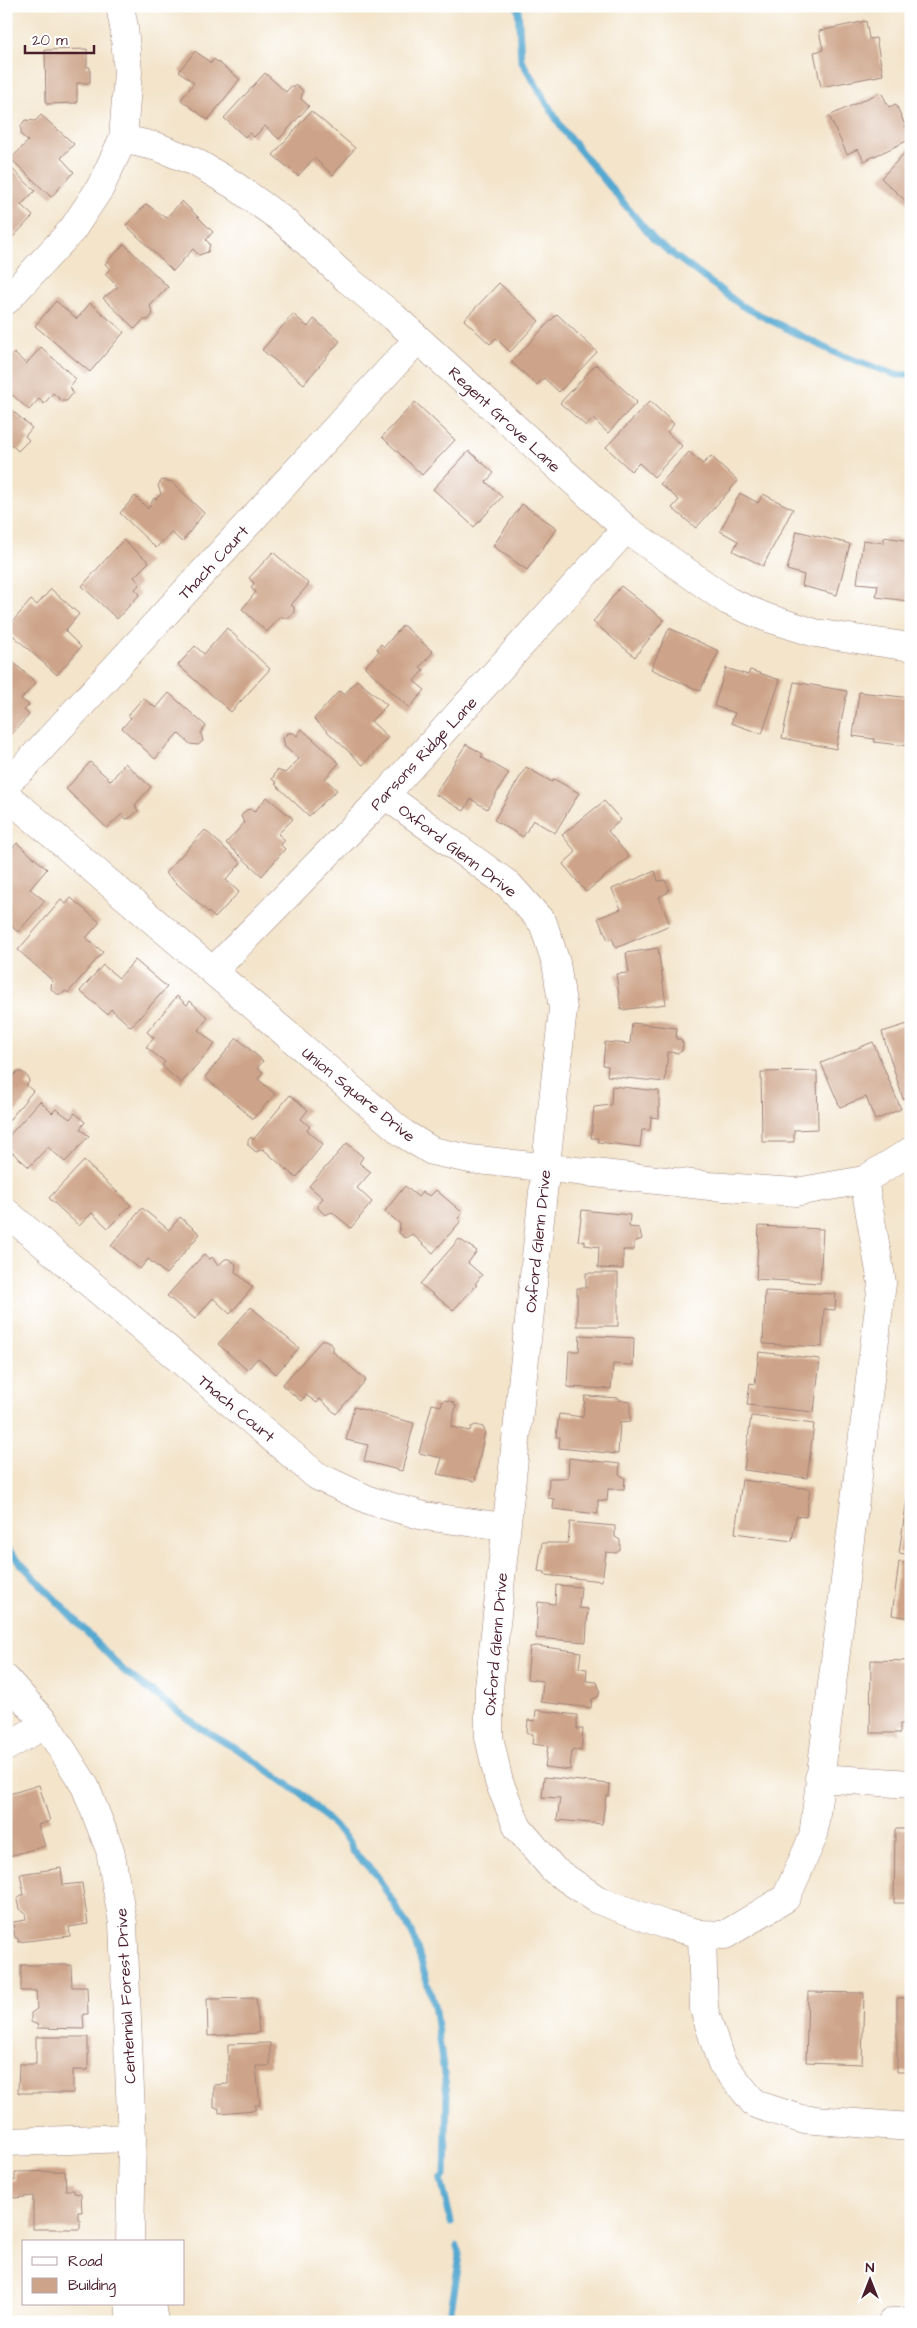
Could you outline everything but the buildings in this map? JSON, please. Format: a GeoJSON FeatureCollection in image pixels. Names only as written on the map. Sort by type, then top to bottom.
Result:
{"type":"FeatureCollection","features":[{"type":"Feature","properties":{"kind":"street"},"geometry":{"type":"LineString","coordinates":[[6,301],[72,230],[100,188],[124,139],[128,72],[120,6]]}},
{"type":"Feature","properties":{"kind":"street","name":"Regent Grove Lane"},"geometry":{"type":"LineString","coordinates":[[124,139],[158,147],[194,162],[234,184],[284,221],[347,279],[394,317],[626,529],[728,601],[765,617],[815,633],[911,647]]}},
{"type":"Feature","properties":{"kind":"street","name":"Thach Court"},"geometry":{"type":"LineString","coordinates":[[6,783],[23,768],[418,339]]}},
{"type":"Feature","properties":{"kind":"street","name":"Parsons Ridge Lane"},"geometry":{"type":"LineString","coordinates":[[213,971],[385,795],[626,529]]}},
{"type":"Feature","properties":{"kind":"street","name":"Union Square Drive"},"geometry":{"type":"LineString","coordinates":[[6,795],[404,1134],[432,1151],[470,1159],[710,1186],[796,1192],[864,1180],[911,1151]]}},
{"type":"Feature","properties":{"kind":"street","name":"Oxford Glenn Drive"},"geometry":{"type":"LineString","coordinates":[[385,795],[509,885],[544,923],[556,963],[563,1010],[489,1688],[489,1737],[499,1782],[518,1828],[554,1870],[598,1900],[666,1925],[702,1934],[724,1935],[786,1898],[813,1837],[882,1283],[864,1180]]}},
{"type":"Feature","properties":{"kind":"street","name":"Thach Court"},"geometry":{"type":"LineString","coordinates":[[6,1212],[316,1476],[371,1501],[424,1516],[506,1527]]}},
{"type":"Feature","properties":{"kind":"street","name":"Centennial Forest Drive"},"geometry":{"type":"LineString","coordinates":[[6,1679],[46,1724],[86,1786],[110,1850],[123,1923],[134,2236]]}},
{"type":"Feature","properties":{"kind":"street"},"geometry":{"type":"LineString","coordinates":[[6,1747],[46,1724]]}},
{"type":"Feature","properties":{"kind":"street"},"geometry":{"type":"LineString","coordinates":[[820,1778],[911,1784]]}},
{"type":"Feature","properties":{"kind":"street"},"geometry":{"type":"LineString","coordinates":[[702,1934],[704,2009],[721,2062],[755,2104],[801,2119],[911,2127]]}},
{"type":"Feature","properties":{"kind":"street"},"geometry":{"type":"LineString","coordinates":[[6,2142],[132,2138]]}},
{"type":"Feature","properties":{"kind":"street"},"geometry":{"type":"LineString","coordinates":[[130,2306],[130,2322]]}},
{"type":"Feature","properties":{"kind":"street"},"geometry":{"type":"LineString","coordinates":[[152,2306],[155,2322]]}},
{"type":"Feature","properties":{"kind":"street"},"geometry":{"type":"LineString","coordinates":[[892,2322],[911,2321]]}},
{"type":"Feature","properties":{"kind":"waterway"},"geometry":{"type":"LineString","coordinates":[[518,6],[521,60],[563,130],[655,241],[742,306],[835,353],[896,375],[911,375]]}},
{"type":"Feature","properties":{"kind":"waterway"},"geometry":{"type":"LineString","coordinates":[[6,1548],[124,1671],[200,1728],[245,1754],[304,1796],[350,1842],[352,1850],[377,1876],[413,1935],[434,2005],[447,2094],[445,2176],[441,2180],[451,2222]]}},
{"type":"Feature","properties":{"kind":"waterway"},"geometry":{"type":"LineString","coordinates":[[449,2322],[460,2256],[457,2246]]}}]}
